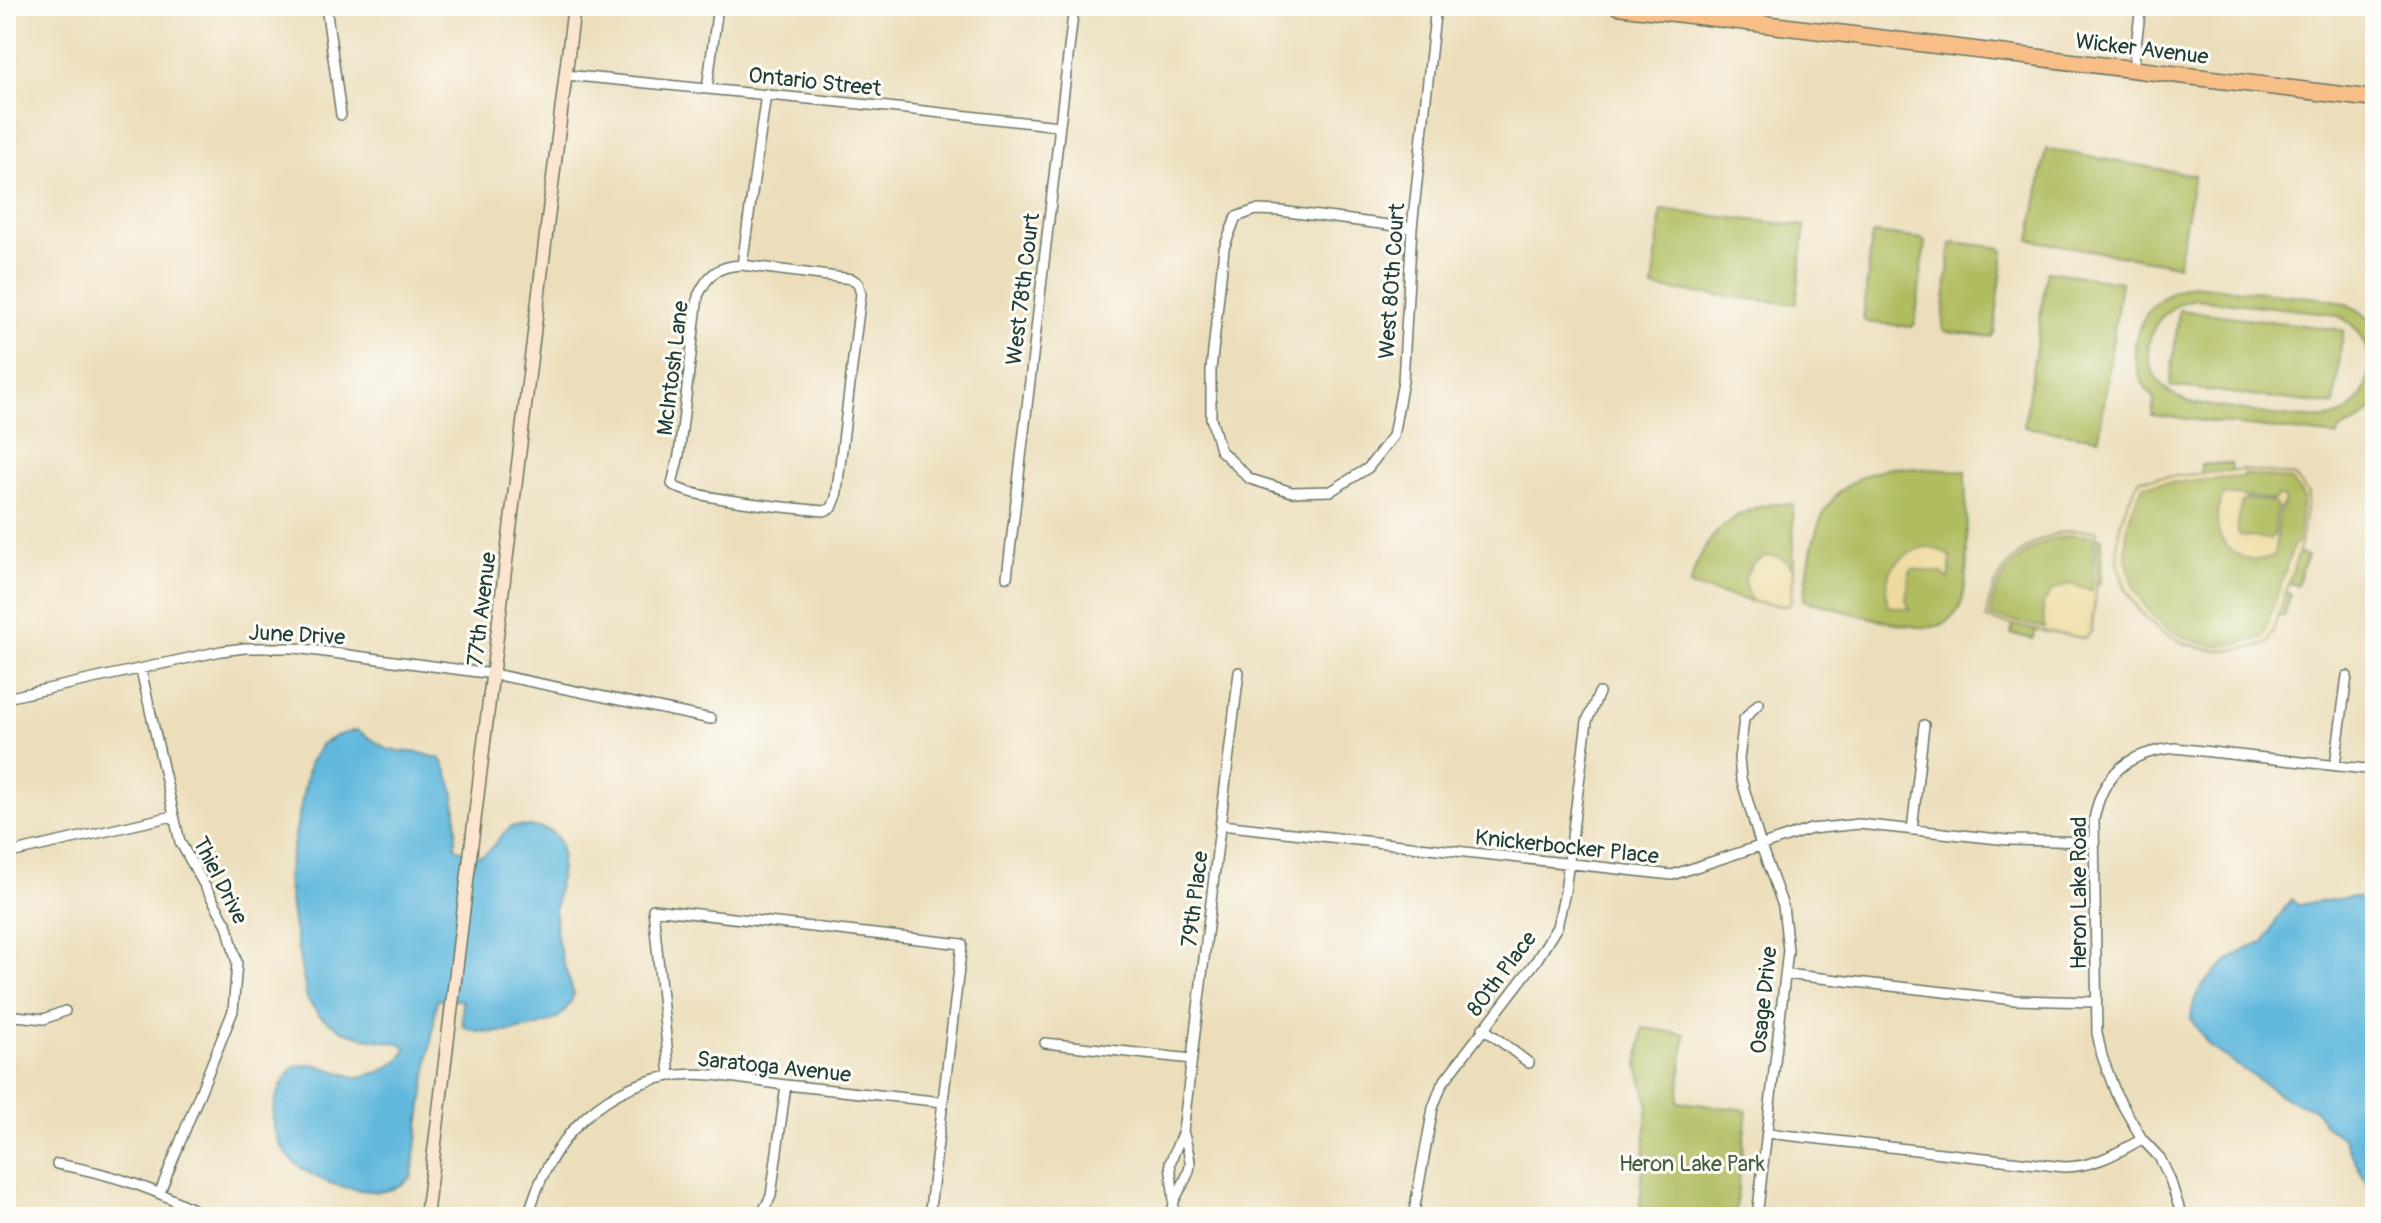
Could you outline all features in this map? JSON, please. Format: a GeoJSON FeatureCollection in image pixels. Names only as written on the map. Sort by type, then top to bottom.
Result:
{"type":"FeatureCollection","features":[{"type":"Feature","properties":{"kind":"highway","name":"Wicker Avenue"},"geometry":{"type":"LineString","coordinates":[[1617,6],[2375,99]]}},
{"type":"Feature","properties":{"kind":"street"},"geometry":{"type":"LineString","coordinates":[[326,6],[341,115]]}},
{"type":"Feature","properties":{"kind":"street","name":"77th Avenue"},"geometry":{"type":"LineString","coordinates":[[426,1217],[574,6]]}},
{"type":"Feature","properties":{"kind":"street"},"geometry":{"type":"LineString","coordinates":[[707,89],[718,6]]}},
{"type":"Feature","properties":{"kind":"street","name":"West 78th Court"},"geometry":{"type":"LineString","coordinates":[[1007,577],[1074,6]]}},
{"type":"Feature","properties":{"kind":"street","name":"West 80th Court"},"geometry":{"type":"LineString","coordinates":[[1412,228],[1280,211],[1256,210],[1236,217],[1224,248],[1211,370],[1211,418],[1220,450],[1250,479],[1292,492],[1331,491],[1368,468],[1393,436],[1403,381],[1412,228],[1436,6]]}},
{"type":"Feature","properties":{"kind":"street"},"geometry":{"type":"LineString","coordinates":[[2133,69],[2141,6]]}},
{"type":"Feature","properties":{"kind":"street","name":"Ontario Street"},"geometry":{"type":"LineString","coordinates":[[566,75],[1059,126]]}},
{"type":"Feature","properties":{"kind":"street"},"geometry":{"type":"LineString","coordinates":[[742,265],[766,94]]}},
{"type":"Feature","properties":{"kind":"street","name":"Mclntosh Lane"},"geometry":{"type":"LineString","coordinates":[[742,265],[852,279],[858,283],[861,294],[836,498],[832,508],[824,511],[699,495],[679,491],[672,484],[679,455],[698,296],[713,272],[742,265]]}},
{"type":"Feature","properties":{"kind":"street","name":"June Drive"},"geometry":{"type":"LineString","coordinates":[[6,698],[221,651],[270,647],[493,674],[711,719]]}},
{"type":"Feature","properties":{"kind":"street","name":"Thiel Drive"},"geometry":{"type":"LineString","coordinates":[[141,670],[180,842],[227,925],[237,963],[233,1011],[160,1192]]}},
{"type":"Feature","properties":{"kind":"street","name":"79th Place"},"geometry":{"type":"LineString","coordinates":[[1172,1217],[1174,1201],[1170,1163],[1183,1131],[1239,672]]}},
{"type":"Feature","properties":{"kind":"street"},"geometry":{"type":"LineString","coordinates":[[2335,765],[2347,676]]}},
{"type":"Feature","properties":{"kind":"street","name":"80th Place"},"geometry":{"type":"LineString","coordinates":[[1413,1217],[1433,1108],[1442,1084],[1536,961],[1557,927],[1587,721],[1599,693]]}},
{"type":"Feature","properties":{"kind":"street","name":"Osage Drive"},"geometry":{"type":"LineString","coordinates":[[1757,1217],[1785,974],[1787,926],[1745,797],[1739,759],[1744,719],[1759,703]]}},
{"type":"Feature","properties":{"kind":"street"},"geometry":{"type":"LineString","coordinates":[[1912,830],[1924,725]]}},
{"type":"Feature","properties":{"kind":"street","name":"Heron Lake Road"},"geometry":{"type":"LineString","coordinates":[[2182,1217],[2160,1158],[2142,1139],[2116,1094],[2097,1033],[2094,820],[2101,792],[2115,771],[2141,754],[2175,748],[2375,770]]}},
{"type":"Feature","properties":{"kind":"street"},"geometry":{"type":"LineString","coordinates":[[6,854],[173,816]]}},
{"type":"Feature","properties":{"kind":"street","name":"Knickerbocker Place"},"geometry":{"type":"LineString","coordinates":[[1221,825],[1672,875],[1811,829],[1835,825],[1859,824],[2035,842],[2094,842]]}},
{"type":"Feature","properties":{"kind":"street"},"geometry":{"type":"LineString","coordinates":[[670,1076],[653,909],[962,944],[929,1217]]}},
{"type":"Feature","properties":{"kind":"street"},"geometry":{"type":"LineString","coordinates":[[1785,974],[2015,1000],[2096,1002]]}},
{"type":"Feature","properties":{"kind":"street"},"geometry":{"type":"LineString","coordinates":[[6,1015],[44,1019],[65,1011]]}},
{"type":"Feature","properties":{"kind":"street"},"geometry":{"type":"LineString","coordinates":[[1483,1028],[1529,1063]]}},
{"type":"Feature","properties":{"kind":"street"},"geometry":{"type":"LineString","coordinates":[[1045,1043],[1192,1059]]}},
{"type":"Feature","properties":{"kind":"street","name":"Saratoga Avenue"},"geometry":{"type":"LineString","coordinates":[[528,1217],[539,1180],[573,1127],[589,1111],[623,1090],[670,1076],[712,1076],[943,1102]]}},
{"type":"Feature","properties":{"kind":"street"},"geometry":{"type":"LineString","coordinates":[[760,1217],[771,1196],[786,1085]]}},
{"type":"Feature","properties":{"kind":"street","name":"79th Place"},"geometry":{"type":"LineString","coordinates":[[1174,1201],[1189,1176],[1192,1163],[1183,1131]]}},
{"type":"Feature","properties":{"kind":"street"},"geometry":{"type":"LineString","coordinates":[[1767,1133],[2076,1167],[2111,1157],[2142,1139]]}},
{"type":"Feature","properties":{"kind":"street"},"geometry":{"type":"LineString","coordinates":[[57,1164],[126,1179],[160,1192],[208,1217]]}},
{"type":"Feature","properties":{"kind":"green space"},"geometry":{"type":"Polygon","coordinates":[[[2046,149],[2194,175],[2178,265],[2030,240],[2046,149]]]}},
{"type":"Feature","properties":{"kind":"green space"},"geometry":{"type":"Polygon","coordinates":[[[1661,210],[1805,226],[1796,304],[1653,288],[1661,210]]]}},
{"type":"Feature","properties":{"kind":"green space"},"geometry":{"type":"Polygon","coordinates":[[[1872,235],[1922,239],[1925,242],[1915,324],[1912,327],[1866,322],[1863,319],[1872,235]]]}},
{"type":"Feature","properties":{"kind":"green space"},"geometry":{"type":"Polygon","coordinates":[[[1951,244],[2001,248],[2004,251],[1991,337],[1945,331],[1942,328],[1951,244]]]}},
{"type":"Feature","properties":{"kind":"green space"},"geometry":{"type":"Polygon","coordinates":[[[2047,271],[2121,282],[2099,438],[2024,427],[2047,271]]]}},
{"type":"Feature","properties":{"kind":"green space"},"geometry":{"type":"Polygon","coordinates":[[[2191,285],[2329,299],[2354,308],[2375,325],[2375,407],[2357,423],[2338,431],[2337,436],[2152,415],[2154,399],[2136,365],[2135,348],[2145,316],[2157,302],[2191,285]],[[2194,299],[2173,307],[2159,320],[2151,335],[2148,352],[2152,369],[2161,384],[2176,396],[2197,404],[2291,417],[2339,416],[2353,407],[2362,394],[2368,378],[2369,362],[2366,346],[2358,331],[2345,320],[2328,313],[2194,299]]]}},
{"type":"Feature","properties":{"kind":"green space"},"geometry":{"type":"Polygon","coordinates":[[[2179,310],[2343,330],[2334,405],[2170,386],[2179,310]]]}},
{"type":"Feature","properties":{"kind":"green space"},"geometry":{"type":"Polygon","coordinates":[[[2231,463],[2232,471],[2294,476],[2308,494],[2298,553],[2307,556],[2297,585],[2288,583],[2286,592],[2291,594],[2284,616],[2278,615],[2269,642],[2240,650],[2211,650],[2184,643],[2160,630],[2140,611],[2126,588],[2118,561],[2119,530],[2127,503],[2140,479],[2201,474],[2201,465],[2231,463]]]}},
{"type":"Feature","properties":{"kind":"green space"},"geometry":{"type":"Polygon","coordinates":[[[1893,467],[1965,471],[1965,588],[1958,611],[1951,619],[1936,626],[1904,625],[1804,600],[1811,553],[1823,514],[1848,485],[1868,474],[1893,467]]]}},
{"type":"Feature","properties":{"kind":"green space"},"geometry":{"type":"Polygon","coordinates":[[[1775,504],[1793,504],[1791,602],[1786,606],[1753,602],[1690,586],[1701,555],[1719,530],[1743,513],[1775,504]]]}},
{"type":"Feature","properties":{"kind":"green space"},"geometry":{"type":"Polygon","coordinates":[[[2078,530],[2097,531],[2097,538],[2102,538],[2101,583],[2097,583],[2091,632],[2084,638],[2036,630],[2033,639],[2011,634],[2013,625],[1986,619],[1996,585],[2016,558],[2043,539],[2078,530]]]}},
{"type":"Feature","properties":{"kind":"green space","name":"Heron Lake Park"},"geometry":{"type":"Polygon","coordinates":[[[1643,1028],[1685,1034],[1678,1102],[1747,1110],[1735,1217],[1639,1217],[1648,1103],[1638,1066],[1643,1028]]]}},
{"type":"Feature","properties":{"kind":"sand"},"geometry":{"type":"Polygon","coordinates":[[[2243,470],[2294,476],[2308,494],[2301,545],[2269,642],[2240,649],[2212,649],[2184,642],[2160,630],[2140,611],[2126,588],[2118,561],[2122,516],[2140,479],[2243,470]],[[2243,474],[2242,477],[2144,485],[2130,519],[2126,552],[2132,582],[2147,608],[2168,629],[2196,641],[2228,645],[2263,637],[2294,544],[2298,544],[2303,496],[2290,480],[2243,474]]]}},
{"type":"Feature","properties":{"kind":"sand"},"geometry":{"type":"Polygon","coordinates":[[[2224,494],[2274,500],[2278,496],[2283,497],[2285,503],[2280,508],[2274,557],[2259,560],[2234,553],[2220,534],[2218,508],[2224,494]],[[2246,499],[2241,503],[2237,531],[2241,536],[2269,539],[2274,535],[2277,507],[2273,502],[2246,499]]]}},
{"type":"Feature","properties":{"kind":"sand"},"geometry":{"type":"Polygon","coordinates":[[[2097,531],[2096,590],[2091,632],[2084,638],[1986,619],[1996,585],[2005,570],[2028,547],[2060,533],[2097,531]],[[2094,536],[2059,538],[2044,543],[2018,560],[1999,585],[1990,616],[2044,628],[2043,605],[2051,591],[2069,584],[2092,591],[2094,536]]]}},
{"type":"Feature","properties":{"kind":"sand"},"geometry":{"type":"Polygon","coordinates":[[[1925,547],[1951,557],[1949,580],[1942,573],[1913,569],[1906,600],[1910,609],[1888,606],[1887,585],[1893,568],[1898,561],[1925,547]]]}},
{"type":"Feature","properties":{"kind":"sand"},"geometry":{"type":"Polygon","coordinates":[[[1766,556],[1782,559],[1794,571],[1791,602],[1786,606],[1753,602],[1746,588],[1749,569],[1766,556]]]}},
{"type":"Feature","properties":{"kind":"water"},"geometry":{"type":"Polygon","coordinates":[[[357,730],[389,750],[421,753],[441,759],[455,802],[455,847],[476,856],[483,855],[512,826],[538,828],[555,834],[561,856],[555,914],[557,935],[574,994],[565,1011],[552,1021],[527,1029],[498,1032],[472,1030],[463,1026],[462,1000],[437,1000],[412,1176],[399,1186],[381,1191],[354,1189],[310,1174],[281,1146],[274,1128],[274,1109],[280,1088],[294,1067],[314,1064],[357,1078],[380,1072],[400,1060],[407,1047],[343,1031],[319,1015],[307,999],[293,922],[287,877],[309,764],[322,744],[357,730]]]}},
{"type":"Feature","properties":{"kind":"water"},"geometry":{"type":"Polygon","coordinates":[[[2351,897],[2375,901],[2375,1199],[2343,1138],[2326,1126],[2314,1109],[2285,1098],[2209,1046],[2191,1019],[2202,986],[2237,955],[2264,943],[2292,899],[2297,905],[2351,897]]]}}]}
